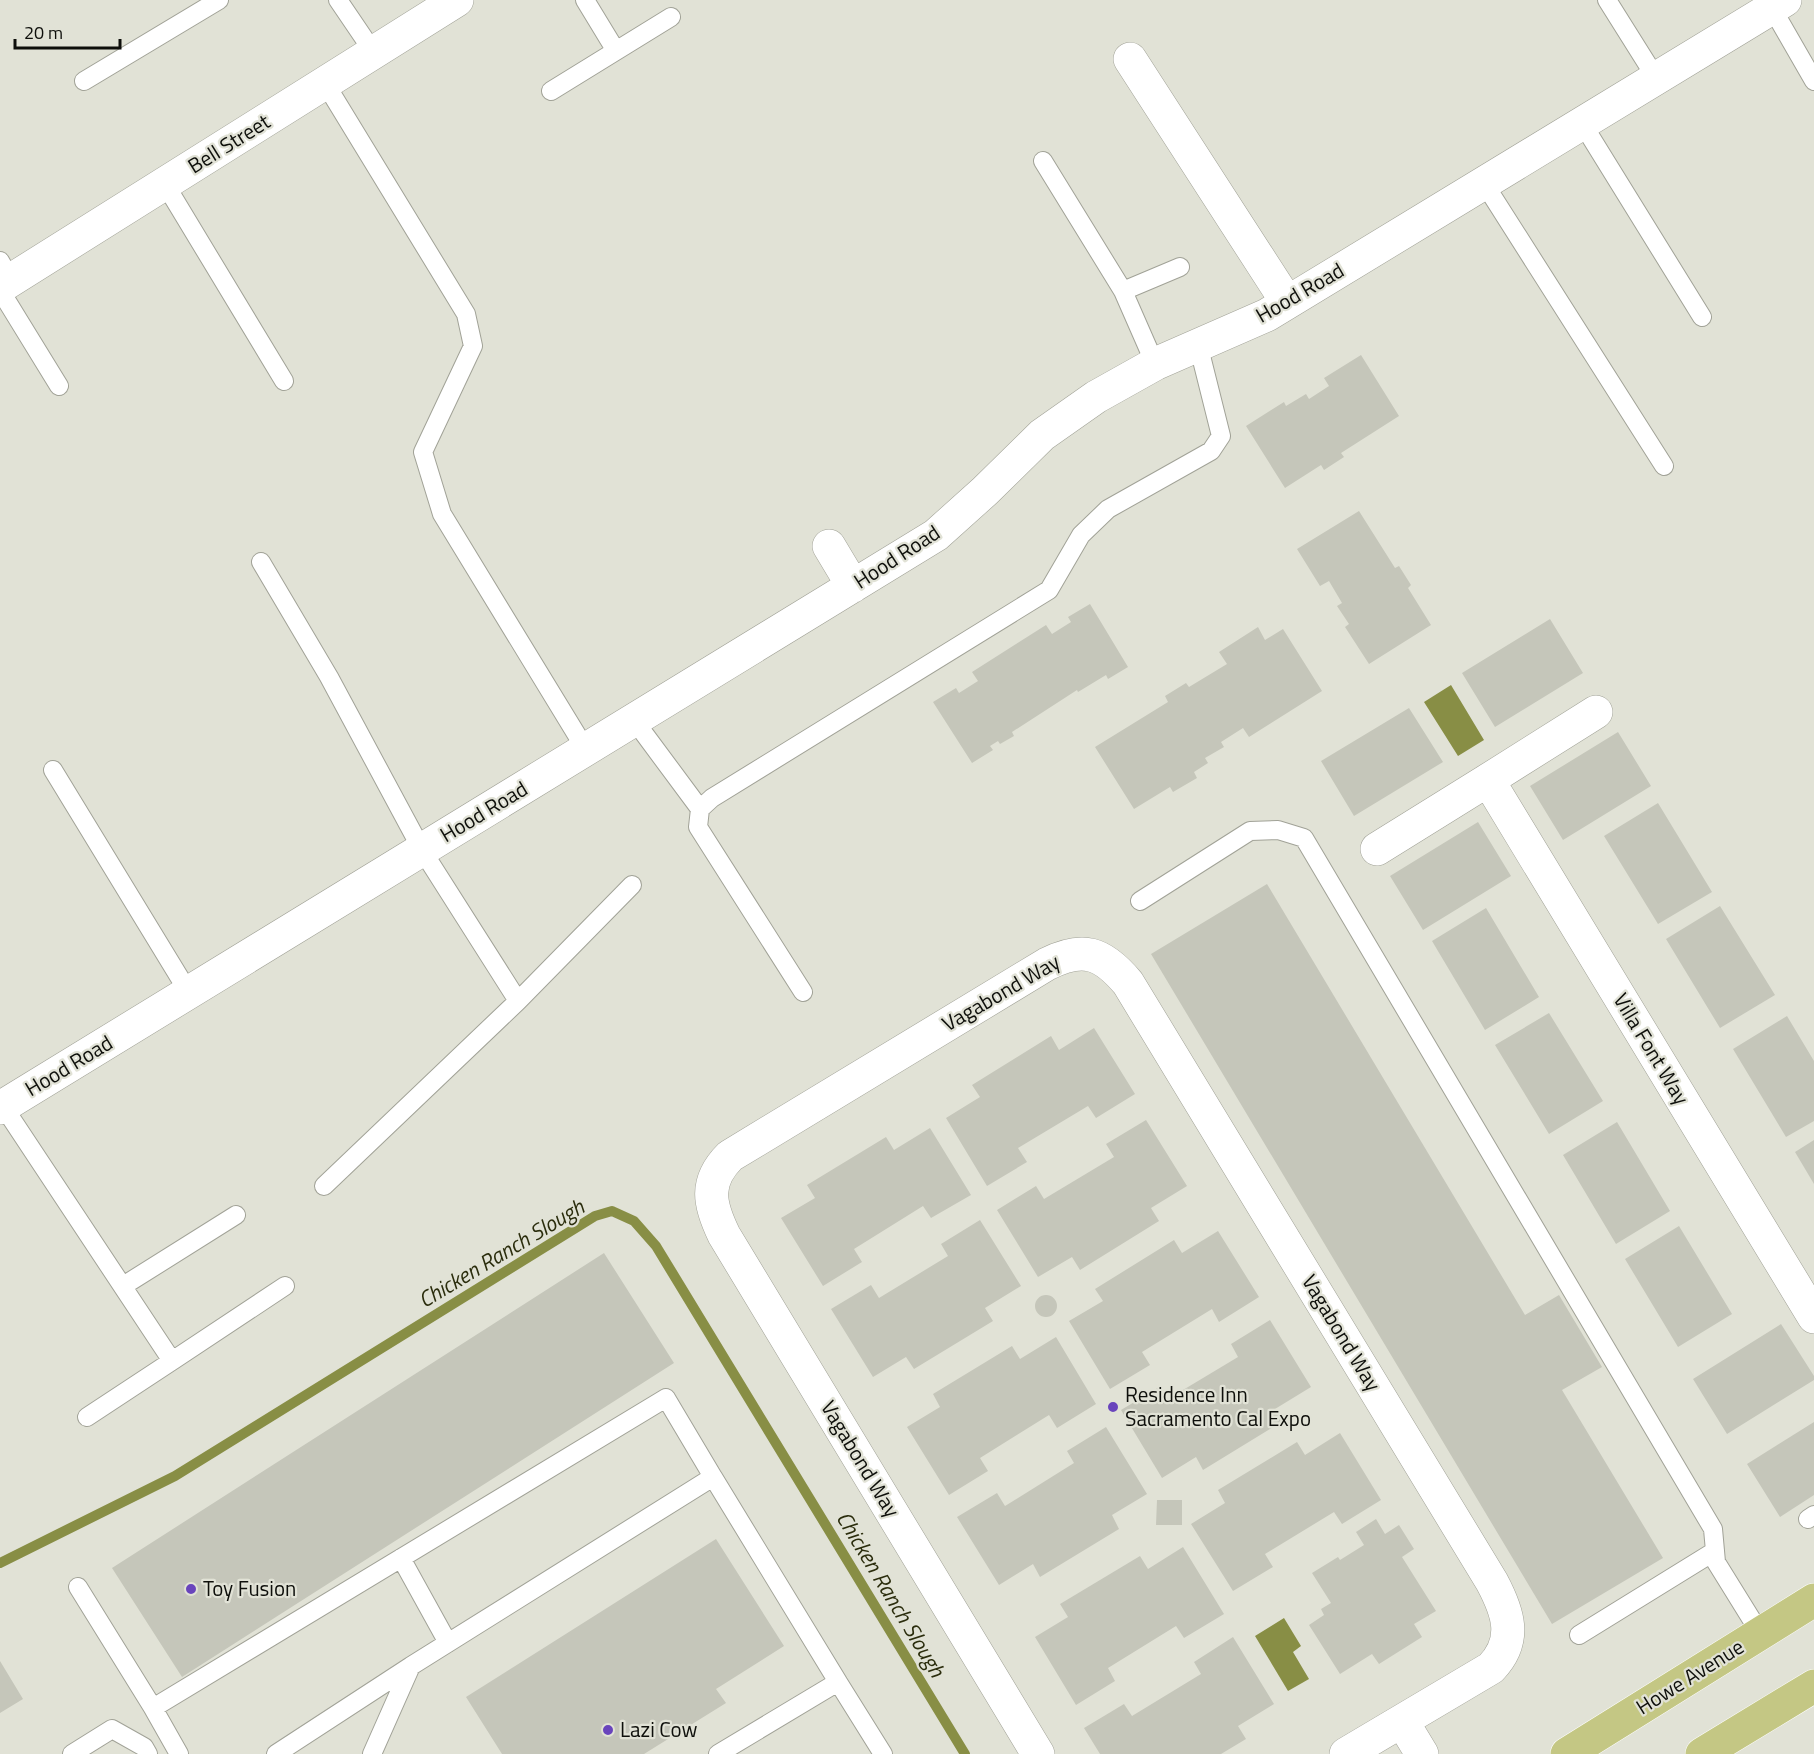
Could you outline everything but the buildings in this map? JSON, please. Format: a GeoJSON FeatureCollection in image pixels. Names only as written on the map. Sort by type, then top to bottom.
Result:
{"type":"FeatureCollection","features":[{"type":"Feature","properties":{"kind":"main road","name":"Howe Avenue"},"geometry":{"type":"LineString","coordinates":[[1567,1754],[1814,1600]]}},
{"type":"Feature","properties":{"kind":"main road"},"geometry":{"type":"LineString","coordinates":[[1702,1754],[1814,1686]]}},
{"type":"Feature","properties":{"kind":"street","name":"Bell Street"},"geometry":{"type":"LineString","coordinates":[[3,280],[165,184],[457,0]]}},
{"type":"Feature","properties":{"kind":"street","name":"Hood Road"},"geometry":{"type":"LineString","coordinates":[[1,1102],[189,993],[936,535],[1042,435],[1096,397],[1155,364],[1267,315],[1778,4]]}},
{"type":"Feature","properties":{"kind":"street"},"geometry":{"type":"LineString","coordinates":[[1130,59],[1287,302]]}},
{"type":"Feature","properties":{"kind":"street"},"geometry":{"type":"LineString","coordinates":[[829,546],[853,586]]}},
{"type":"Feature","properties":{"kind":"street"},"geometry":{"type":"LineString","coordinates":[[1377,849],[1596,712]]}},
{"type":"Feature","properties":{"kind":"street","name":"Villa Font Way"},"geometry":{"type":"LineString","coordinates":[[1488,780],[1814,1317]]}},
{"type":"Feature","properties":{"kind":"street","name":"Vagabond Way"},"geometry":{"type":"LineString","coordinates":[[1038,1754],[724,1235],[712,1208],[711,1195],[713,1179],[719,1166],[730,1156],[1047,964],[1074,953],[1090,955],[1106,961],[1128,983],[1492,1582],[1506,1612],[1507,1638],[1504,1650],[1491,1668],[1346,1754]]}},
{"type":"Feature","properties":{"kind":"street"},"geometry":{"type":"LineString","coordinates":[[1402,1721],[1422,1754]]}},
{"type":"Feature","properties":{"kind":"lane"},"geometry":{"type":"LineString","coordinates":[[84,81],[219,0]]}},
{"type":"Feature","properties":{"kind":"lane"},"geometry":{"type":"LineString","coordinates":[[338,0],[374,53]]}},
{"type":"Feature","properties":{"kind":"lane"},"geometry":{"type":"LineString","coordinates":[[585,0],[616,51]]}},
{"type":"Feature","properties":{"kind":"lane"},"geometry":{"type":"LineString","coordinates":[[1607,0],[1656,78]]}},
{"type":"Feature","properties":{"kind":"lane"},"geometry":{"type":"LineString","coordinates":[[1778,4],[1814,81]]}},
{"type":"Feature","properties":{"kind":"lane"},"geometry":{"type":"LineString","coordinates":[[551,91],[671,17]]}},
{"type":"Feature","properties":{"kind":"lane"},"geometry":{"type":"LineString","coordinates":[[325,83],[466,314],[473,346],[423,452],[442,514],[586,750]]}},
{"type":"Feature","properties":{"kind":"lane"},"geometry":{"type":"LineString","coordinates":[[1582,123],[1702,317]]}},
{"type":"Feature","properties":{"kind":"lane"},"geometry":{"type":"LineString","coordinates":[[1043,160],[1123,291],[1155,364]]}},
{"type":"Feature","properties":{"kind":"lane"},"geometry":{"type":"LineString","coordinates":[[1484,183],[1664,466]]}},
{"type":"Feature","properties":{"kind":"lane"},"geometry":{"type":"LineString","coordinates":[[165,184],[284,381]]}},
{"type":"Feature","properties":{"kind":"lane"},"geometry":{"type":"LineString","coordinates":[[1123,291],[1180,267]]}},
{"type":"Feature","properties":{"kind":"lane"},"geometry":{"type":"LineString","coordinates":[[3,280],[59,386]]}},
{"type":"Feature","properties":{"kind":"lane"},"geometry":{"type":"LineString","coordinates":[[700,808],[712,798],[1049,590],[1081,535],[1107,509],[1211,451],[1221,436],[1198,344]]}},
{"type":"Feature","properties":{"kind":"lane"},"geometry":{"type":"LineString","coordinates":[[261,562],[329,677],[422,850],[518,1001]]}},
{"type":"Feature","properties":{"kind":"lane"},"geometry":{"type":"LineString","coordinates":[[634,720],[700,808],[698,827],[803,992]]}},
{"type":"Feature","properties":{"kind":"lane"},"geometry":{"type":"LineString","coordinates":[[53,770],[189,993]]}},
{"type":"Feature","properties":{"kind":"lane"},"geometry":{"type":"LineString","coordinates":[[1140,901],[1250,831],[1278,830],[1304,838],[1713,1529],[1716,1562],[1760,1633]]}},
{"type":"Feature","properties":{"kind":"lane"},"geometry":{"type":"LineString","coordinates":[[324,1186],[518,1001],[632,885]]}},
{"type":"Feature","properties":{"kind":"lane"},"geometry":{"type":"LineString","coordinates":[[1,1102],[172,1361]]}},
{"type":"Feature","properties":{"kind":"lane"},"geometry":{"type":"LineString","coordinates":[[123,1286],[236,1215]]}},
{"type":"Feature","properties":{"kind":"lane"},"geometry":{"type":"LineString","coordinates":[[87,1417],[285,1286]]}},
{"type":"Feature","properties":{"kind":"lane"},"geometry":{"type":"LineString","coordinates":[[153,1708],[666,1398],[883,1754]]}},
{"type":"Feature","properties":{"kind":"lane"},"geometry":{"type":"LineString","coordinates":[[276,1754],[411,1666],[713,1477]]}},
{"type":"Feature","properties":{"kind":"lane"},"geometry":{"type":"LineString","coordinates":[[1579,1635],[1715,1551]]}},
{"type":"Feature","properties":{"kind":"lane"},"geometry":{"type":"LineString","coordinates":[[401,1558],[448,1643]]}},
{"type":"Feature","properties":{"kind":"lane"},"geometry":{"type":"LineString","coordinates":[[78,1587],[179,1754]]}},
{"type":"Feature","properties":{"kind":"lane"},"geometry":{"type":"LineString","coordinates":[[372,1754],[411,1666]]}},
{"type":"Feature","properties":{"kind":"lane"},"geometry":{"type":"LineString","coordinates":[[718,1754],[838,1682]]}},
{"type":"Feature","properties":{"kind":"lane"},"geometry":{"type":"LineString","coordinates":[[72,1754],[112,1730],[144,1747],[148,1754]]}},
{"type":"Feature","properties":{"kind":"shaded area"},"geometry":{"type":"Polygon","coordinates":[[[1451,685],[1484,740],[1458,756],[1424,702],[1451,685]]]}},
{"type":"Feature","properties":{"kind":"shaded area"},"geometry":{"type":"Polygon","coordinates":[[[1284,1618],[1301,1646],[1293,1652],[1309,1679],[1288,1691],[1255,1636],[1284,1618]]]}},
{"type":"Feature","properties":{"kind":"waterway","name":"Chicken Ranch Slough"},"geometry":{"type":"LineString","coordinates":[[0,1563],[175,1476],[595,1216],[612,1211],[634,1221],[656,1246],[965,1754]]}},
{"type":"Feature","properties":{"kind":"place","name":"Residence Inn Sacramento Cal Expo"},"geometry":{"type":"Point","coordinates":[1113,1407]}},
{"type":"Feature","properties":{"kind":"place","name":"Toy Fusion"},"geometry":{"type":"Point","coordinates":[191,1589]}},
{"type":"Feature","properties":{"kind":"place","name":"Lazi Cow"},"geometry":{"type":"Point","coordinates":[608,1730]}}]}
